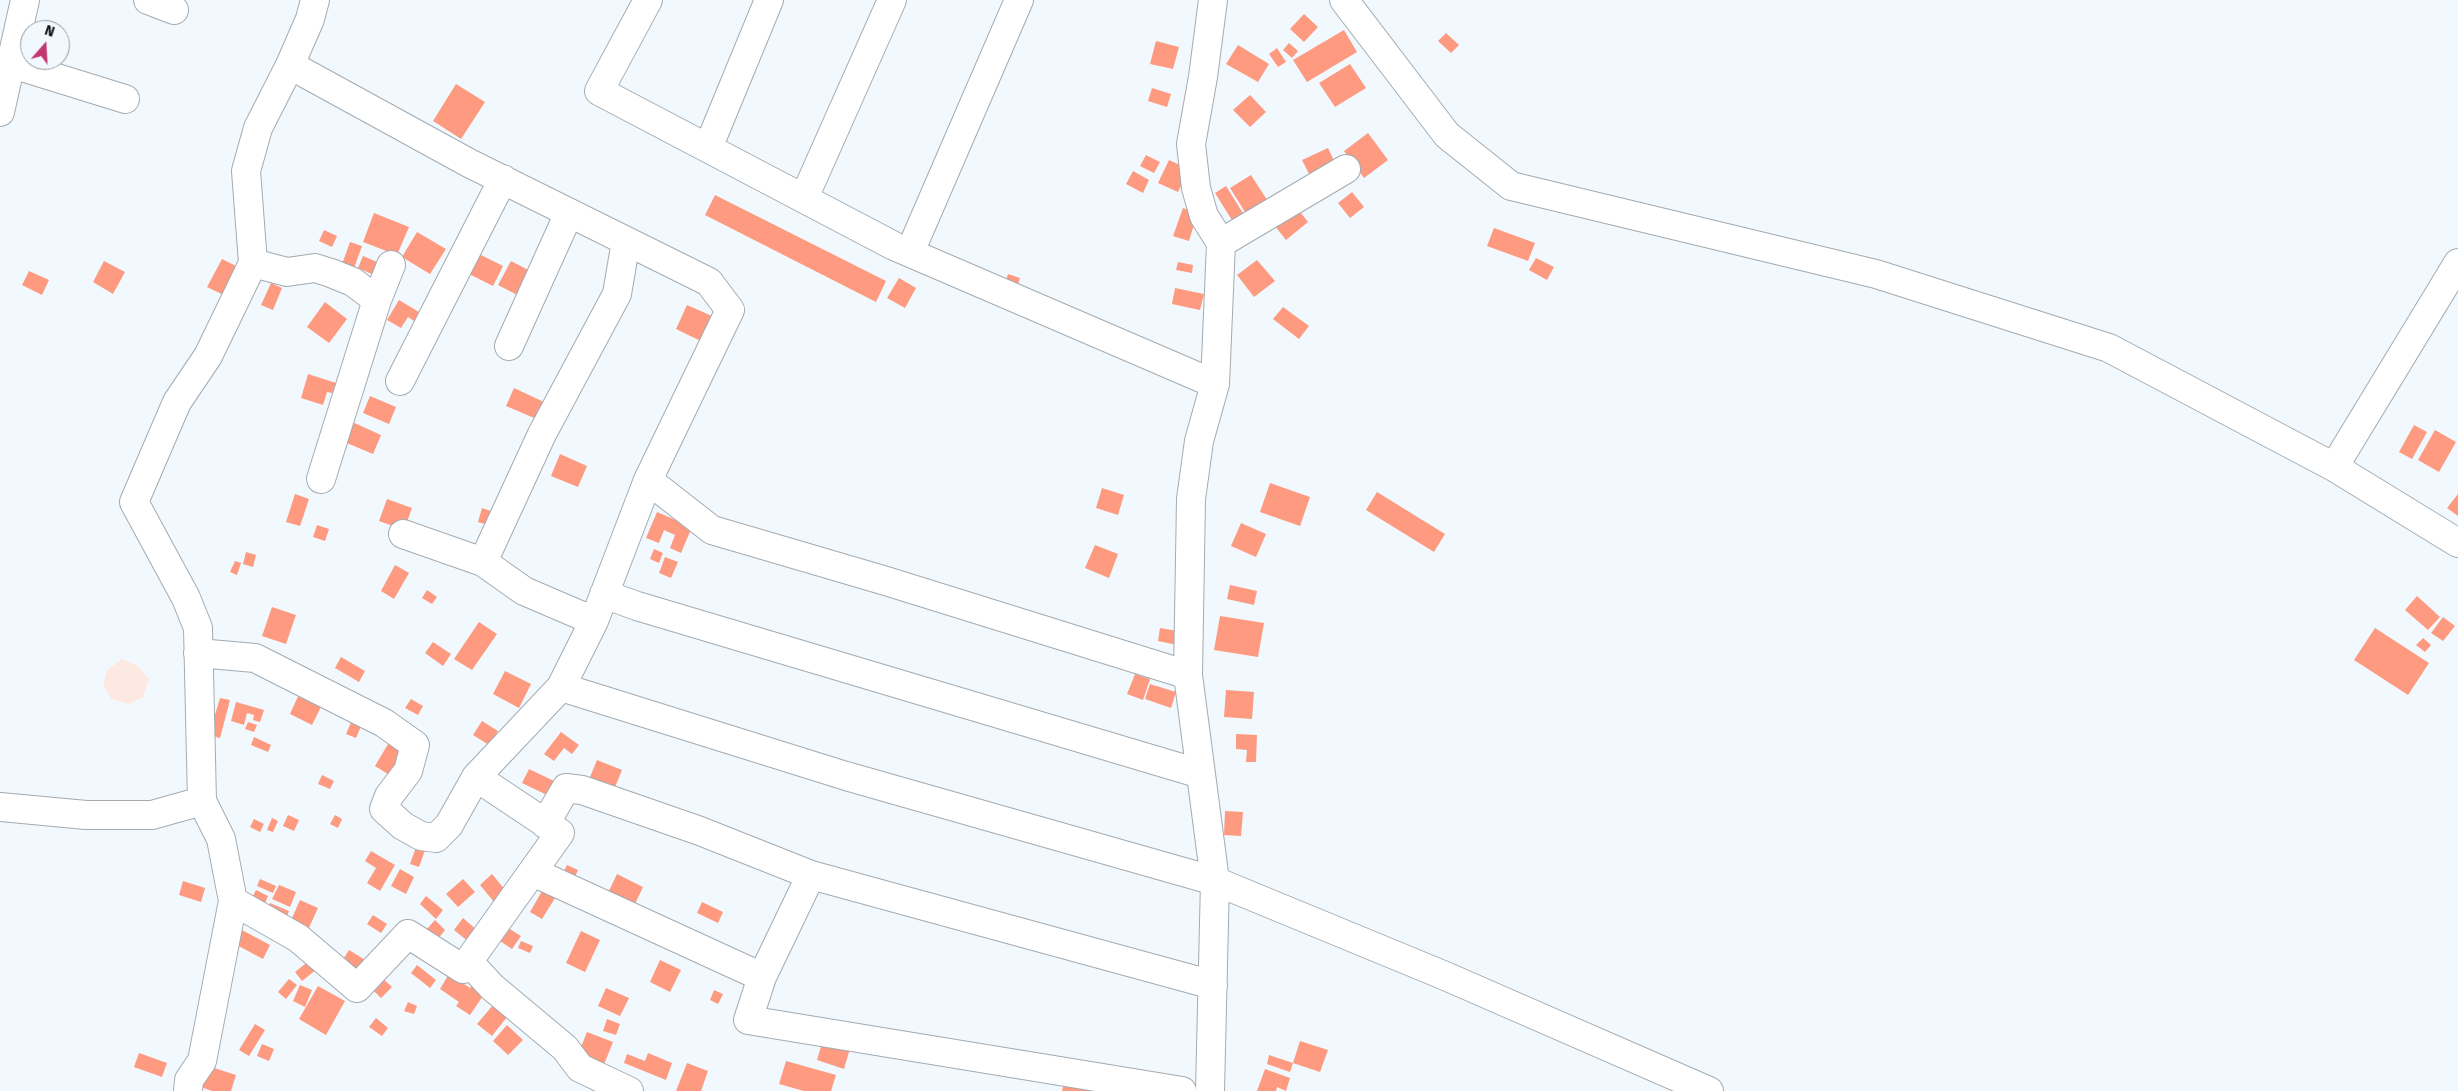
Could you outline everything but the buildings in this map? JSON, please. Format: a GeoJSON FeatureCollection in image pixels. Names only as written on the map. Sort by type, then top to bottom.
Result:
{"type":"FeatureCollection","features":[{"type":"Feature","properties":{"kind":"street"},"geometry":{"type":"LineString","coordinates":[[0,112],[25,0]]}},
{"type":"Feature","properties":{"kind":"street"},"geometry":{"type":"LineString","coordinates":[[148,0],[174,10]]}},
{"type":"Feature","properties":{"kind":"street"},"geometry":{"type":"LineString","coordinates":[[188,1091],[189,1080],[202,1061],[233,901],[221,839],[202,801],[198,628],[186,598],[134,502],[177,402],[208,356],[253,263],[246,171],[258,128],[290,65],[310,19],[315,0]]}},
{"type":"Feature","properties":{"kind":"street"},"geometry":{"type":"LineString","coordinates":[[708,148],[769,0]]}},
{"type":"Feature","properties":{"kind":"street"},"geometry":{"type":"LineString","coordinates":[[804,198],[892,0]]}},
{"type":"Feature","properties":{"kind":"street"},"geometry":{"type":"LineString","coordinates":[[910,252],[1020,0]]}},
{"type":"Feature","properties":{"kind":"street"},"geometry":{"type":"LineString","coordinates":[[1210,1091],[1215,881],[1188,675],[1191,498],[1199,441],[1215,384],[1220,243],[1204,216],[1196,188],[1191,144],[1204,77],[1213,0]]}},
{"type":"Feature","properties":{"kind":"street"},"geometry":{"type":"LineString","coordinates":[[1344,0],[1447,135],[1510,186],[1876,274],[2108,348],[2334,467],[2458,543]]}},
{"type":"Feature","properties":{"kind":"street"},"geometry":{"type":"LineString","coordinates":[[645,1],[599,91],[910,252],[1215,384]]}},
{"type":"Feature","properties":{"kind":"street"},"geometry":{"type":"LineString","coordinates":[[12,64],[125,99]]}},
{"type":"Feature","properties":{"kind":"street"},"geometry":{"type":"LineString","coordinates":[[198,653],[255,658],[384,723],[415,745],[408,770],[389,796],[384,809],[403,826],[421,836],[436,838],[449,825],[476,777],[561,687],[594,621],[648,480],[730,310],[709,282],[503,179],[290,65]]}},
{"type":"Feature","properties":{"kind":"street"},"geometry":{"type":"LineString","coordinates":[[1220,243],[1346,169]]}},
{"type":"Feature","properties":{"kind":"street"},"geometry":{"type":"LineString","coordinates":[[400,381],[503,179]]}},
{"type":"Feature","properties":{"kind":"street"},"geometry":{"type":"LineString","coordinates":[[509,346],[569,212]]}},
{"type":"Feature","properties":{"kind":"street"},"geometry":{"type":"LineString","coordinates":[[482,562],[542,434],[617,294],[626,241]]}},
{"type":"Feature","properties":{"kind":"street"},"geometry":{"type":"LineString","coordinates":[[253,263],[287,272],[315,268],[354,282],[377,300]]}},
{"type":"Feature","properties":{"kind":"street"},"geometry":{"type":"LineString","coordinates":[[2334,467],[2458,263]]}},
{"type":"Feature","properties":{"kind":"street"},"geometry":{"type":"LineString","coordinates":[[320,479],[377,300],[391,265]]}},
{"type":"Feature","properties":{"kind":"street"},"geometry":{"type":"LineString","coordinates":[[648,480],[712,530],[886,581],[1188,675]]}},
{"type":"Feature","properties":{"kind":"street"},"geometry":{"type":"LineString","coordinates":[[403,534],[482,562],[524,591],[594,621]]}},
{"type":"Feature","properties":{"kind":"street"},"geometry":{"type":"LineString","coordinates":[[604,594],[675,617],[1201,774]]}},
{"type":"Feature","properties":{"kind":"street"},"geometry":{"type":"LineString","coordinates":[[561,687],[846,776],[1215,881],[1452,979],[1710,1091]]}},
{"type":"Feature","properties":{"kind":"street"},"geometry":{"type":"LineString","coordinates":[[233,901],[298,938],[357,988],[408,934],[463,969],[560,833],[476,777]]}},
{"type":"Feature","properties":{"kind":"street"},"geometry":{"type":"LineString","coordinates":[[545,824],[566,788],[582,790],[700,831],[811,875],[1213,985]]}},
{"type":"Feature","properties":{"kind":"street"},"geometry":{"type":"LineString","coordinates":[[0,807],[86,815],[152,815],[202,801]]}},
{"type":"Feature","properties":{"kind":"street"},"geometry":{"type":"LineString","coordinates":[[532,872],[762,977]]}},
{"type":"Feature","properties":{"kind":"street"},"geometry":{"type":"LineString","coordinates":[[811,875],[762,977],[748,1020],[1182,1091]]}},
{"type":"Feature","properties":{"kind":"street"},"geometry":{"type":"LineString","coordinates":[[468,962],[492,987],[565,1048],[580,1068],[629,1091]]}},
{"type":"Feature","properties":{"kind":"shaded area"},"geometry":{"type":"Polygon","coordinates":[[[122,659],[138,666],[149,679],[143,697],[130,704],[111,699],[103,685],[107,670],[122,659]]]}}]}
